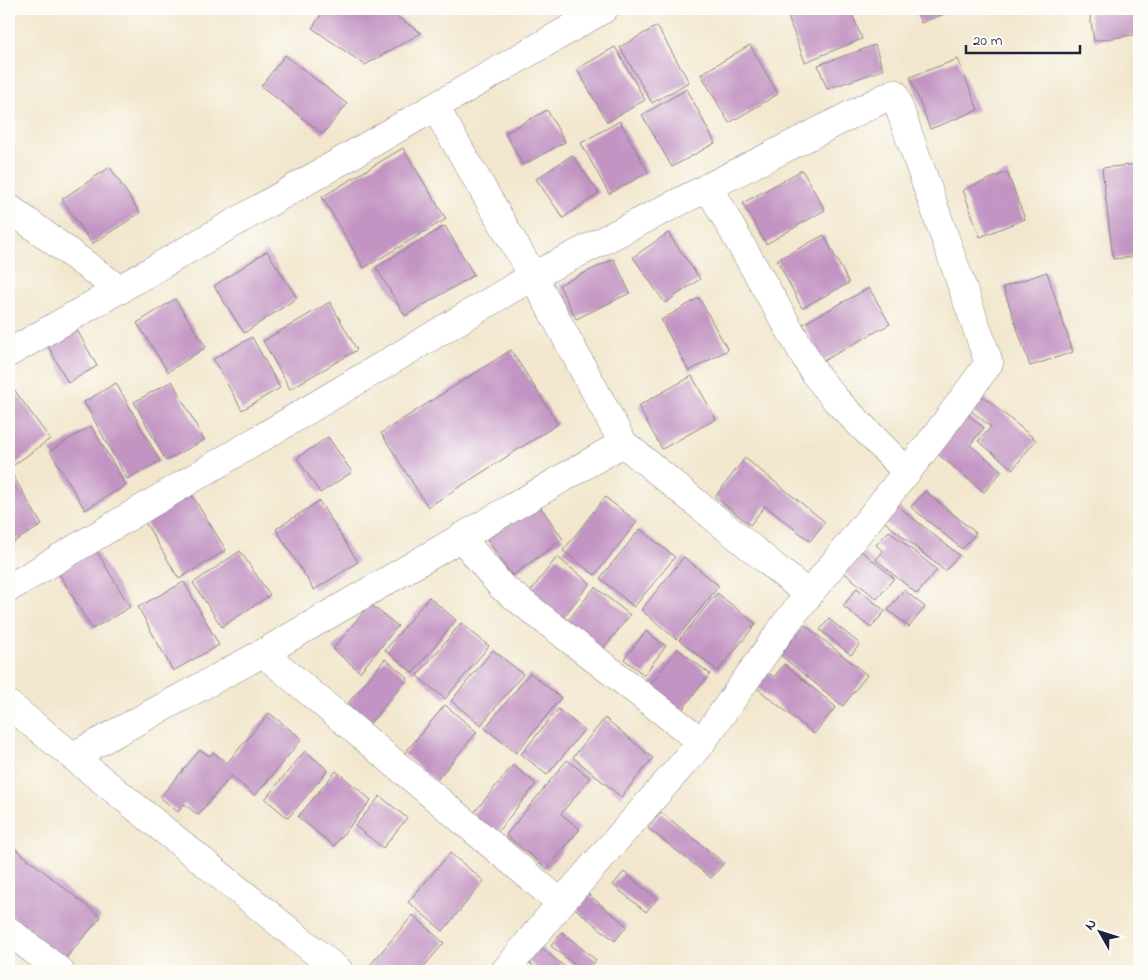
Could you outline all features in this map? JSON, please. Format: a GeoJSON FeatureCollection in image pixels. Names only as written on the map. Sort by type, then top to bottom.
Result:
{"type":"FeatureCollection","features":[{"type":"Feature","properties":{"kind":"street"},"geometry":{"type":"LineString","coordinates":[[9,353],[604,9]]}},
{"type":"Feature","properties":{"kind":"street"},"geometry":{"type":"LineString","coordinates":[[9,588],[533,276],[894,93],[989,363],[937,434],[786,623],[702,742],[561,903],[505,971]]}},
{"type":"Feature","properties":{"kind":"street"},"geometry":{"type":"LineString","coordinates":[[435,107],[533,276],[624,443],[809,595]]}},
{"type":"Feature","properties":{"kind":"street"},"geometry":{"type":"LineString","coordinates":[[708,187],[815,374],[836,400],[907,472]]}},
{"type":"Feature","properties":{"kind":"street"},"geometry":{"type":"LineString","coordinates":[[9,208],[120,290]]}},
{"type":"Feature","properties":{"kind":"street"},"geometry":{"type":"LineString","coordinates":[[73,756],[263,653],[624,443]]}},
{"type":"Feature","properties":{"kind":"street"},"geometry":{"type":"LineString","coordinates":[[461,537],[501,586],[702,742]]}},
{"type":"Feature","properties":{"kind":"street"},"geometry":{"type":"LineString","coordinates":[[263,653],[561,903]]}},
{"type":"Feature","properties":{"kind":"street"},"geometry":{"type":"LineString","coordinates":[[9,706],[339,971]]}},
{"type":"Feature","properties":{"kind":"street"},"geometry":{"type":"LineString","coordinates":[[9,931],[60,971]]}},
{"type":"Feature","properties":{"kind":"building"},"geometry":{"type":"Polygon","coordinates":[[[325,9],[386,9],[421,33],[365,65],[312,28],[325,9]]]}},
{"type":"Feature","properties":{"kind":"building"},"geometry":{"type":"Polygon","coordinates":[[[794,9],[850,9],[862,39],[805,62],[786,12],[794,9]]]}},
{"type":"Feature","properties":{"kind":"building"},"geometry":{"type":"Polygon","coordinates":[[[915,9],[956,9],[921,23],[915,9]]]}},
{"type":"Feature","properties":{"kind":"building"},"geometry":{"type":"Polygon","coordinates":[[[1089,9],[1139,9],[1139,34],[1094,41],[1089,9]]]}},
{"type":"Feature","properties":{"kind":"building"},"geometry":{"type":"Polygon","coordinates":[[[657,26],[689,82],[652,103],[620,47],[657,26]]]}},
{"type":"Feature","properties":{"kind":"building"},"geometry":{"type":"Polygon","coordinates":[[[750,45],[778,94],[729,123],[701,74],[750,45]]]}},
{"type":"Feature","properties":{"kind":"building"},"geometry":{"type":"Polygon","coordinates":[[[875,45],[883,70],[827,89],[818,65],[875,45]]]}},
{"type":"Feature","properties":{"kind":"building"},"geometry":{"type":"Polygon","coordinates":[[[615,47],[645,100],[607,122],[577,69],[615,47]]]}},
{"type":"Feature","properties":{"kind":"building"},"geometry":{"type":"Polygon","coordinates":[[[285,55],[347,104],[323,134],[261,86],[285,55]]]}},
{"type":"Feature","properties":{"kind":"building"},"geometry":{"type":"Polygon","coordinates":[[[958,59],[978,110],[930,129],[910,77],[958,59]]]}},
{"type":"Feature","properties":{"kind":"building"},"geometry":{"type":"Polygon","coordinates":[[[687,89],[715,143],[672,167],[642,115],[687,89]]]}},
{"type":"Feature","properties":{"kind":"building"},"geometry":{"type":"Polygon","coordinates":[[[547,110],[565,142],[523,165],[505,133],[547,110]]]}},
{"type":"Feature","properties":{"kind":"building"},"geometry":{"type":"Polygon","coordinates":[[[620,121],[648,172],[609,194],[581,143],[620,121]]]}},
{"type":"Feature","properties":{"kind":"building"},"geometry":{"type":"Polygon","coordinates":[[[403,148],[446,219],[364,268],[322,197],[403,148]]]}},
{"type":"Feature","properties":{"kind":"building"},"geometry":{"type":"Polygon","coordinates":[[[572,155],[599,193],[563,218],[536,179],[572,155]]]}},
{"type":"Feature","properties":{"kind":"building"},"geometry":{"type":"Polygon","coordinates":[[[1139,164],[1139,256],[1113,259],[1102,168],[1139,164]]]}},
{"type":"Feature","properties":{"kind":"building"},"geometry":{"type":"Polygon","coordinates":[[[110,167],[140,213],[92,244],[62,199],[110,167]]]}},
{"type":"Feature","properties":{"kind":"building"},"geometry":{"type":"Polygon","coordinates":[[[802,170],[825,210],[766,244],[743,203],[802,170]]]}},
{"type":"Feature","properties":{"kind":"building"},"geometry":{"type":"Polygon","coordinates":[[[1007,172],[1025,219],[980,237],[963,190],[1007,172]]]}},
{"type":"Feature","properties":{"kind":"building"},"geometry":{"type":"Polygon","coordinates":[[[445,226],[474,275],[405,316],[376,267],[445,226]]]}},
{"type":"Feature","properties":{"kind":"building"},"geometry":{"type":"Polygon","coordinates":[[[668,233],[700,279],[665,303],[633,257],[668,233]]]}},
{"type":"Feature","properties":{"kind":"building"},"geometry":{"type":"Polygon","coordinates":[[[824,235],[849,283],[802,308],[777,260],[824,235]]]}},
{"type":"Feature","properties":{"kind":"building"},"geometry":{"type":"Polygon","coordinates":[[[267,251],[297,298],[244,333],[214,286],[267,251]]]}},
{"type":"Feature","properties":{"kind":"building"},"geometry":{"type":"Polygon","coordinates":[[[614,259],[630,293],[576,319],[559,285],[614,259]]]}},
{"type":"Feature","properties":{"kind":"building"},"geometry":{"type":"Polygon","coordinates":[[[1047,272],[1073,352],[1030,366],[1003,287],[1047,272]]]}},
{"type":"Feature","properties":{"kind":"building"},"geometry":{"type":"Polygon","coordinates":[[[869,288],[890,324],[823,361],[803,324],[869,288]]]}},
{"type":"Feature","properties":{"kind":"building"},"geometry":{"type":"Polygon","coordinates":[[[699,298],[728,350],[689,371],[661,320],[699,298]]]}},
{"type":"Feature","properties":{"kind":"building"},"geometry":{"type":"Polygon","coordinates":[[[175,299],[206,347],[168,372],[137,323],[175,299]]]}},
{"type":"Feature","properties":{"kind":"building"},"geometry":{"type":"Polygon","coordinates":[[[330,302],[357,350],[290,389],[263,341],[330,302]]]}},
{"type":"Feature","properties":{"kind":"building"},"geometry":{"type":"Polygon","coordinates":[[[77,330],[97,366],[68,383],[48,346],[77,330]]]}},
{"type":"Feature","properties":{"kind":"building"},"geometry":{"type":"Polygon","coordinates":[[[252,337],[280,388],[242,410],[213,359],[252,337]]]}},
{"type":"Feature","properties":{"kind":"building"},"geometry":{"type":"Polygon","coordinates":[[[511,350],[558,424],[428,507],[381,433],[511,350]]]}},
{"type":"Feature","properties":{"kind":"building"},"geometry":{"type":"Polygon","coordinates":[[[692,376],[716,419],[662,449],[638,406],[692,376]]]}},
{"type":"Feature","properties":{"kind":"building"},"geometry":{"type":"Polygon","coordinates":[[[172,381],[204,440],[166,461],[134,402],[172,381]]]}},
{"type":"Feature","properties":{"kind":"building"},"geometry":{"type":"Polygon","coordinates":[[[116,383],[160,461],[127,479],[84,402],[116,383]]]}},
{"type":"Feature","properties":{"kind":"building"},"geometry":{"type":"Polygon","coordinates":[[[13,388],[50,439],[14,465],[9,457],[9,391],[13,388]]]}},
{"type":"Feature","properties":{"kind":"building"},"geometry":{"type":"Polygon","coordinates":[[[980,394],[1036,440],[1013,469],[978,441],[991,427],[968,408],[980,394]]]}},
{"type":"Feature","properties":{"kind":"building"},"geometry":{"type":"Polygon","coordinates":[[[964,412],[984,428],[970,445],[1002,471],[984,492],[933,450],[964,412]]]}},
{"type":"Feature","properties":{"kind":"building"},"geometry":{"type":"Polygon","coordinates":[[[91,426],[126,485],[85,510],[50,451],[91,426]]]}},
{"type":"Feature","properties":{"kind":"building"},"geometry":{"type":"Polygon","coordinates":[[[328,437],[352,472],[320,493],[297,458],[328,437]]]}},
{"type":"Feature","properties":{"kind":"building"},"geometry":{"type":"Polygon","coordinates":[[[745,458],[825,522],[810,541],[765,506],[750,525],[715,497],[745,458]]]}},
{"type":"Feature","properties":{"kind":"building"},"geometry":{"type":"Polygon","coordinates":[[[12,474],[42,525],[10,544],[9,476],[12,474]]]}},
{"type":"Feature","properties":{"kind":"building"},"geometry":{"type":"Polygon","coordinates":[[[188,489],[226,550],[179,579],[142,517],[188,489]]]}},
{"type":"Feature","properties":{"kind":"building"},"geometry":{"type":"Polygon","coordinates":[[[925,491],[976,533],[962,549],[911,507],[925,491]]]}},
{"type":"Feature","properties":{"kind":"building"},"geometry":{"type":"Polygon","coordinates":[[[605,497],[637,522],[595,575],[563,551],[605,497]]]}},
{"type":"Feature","properties":{"kind":"building"},"geometry":{"type":"Polygon","coordinates":[[[535,499],[563,539],[512,576],[484,535],[535,499]]]}},
{"type":"Feature","properties":{"kind":"building"},"geometry":{"type":"Polygon","coordinates":[[[319,501],[358,562],[314,590],[276,529],[319,501]]]}},
{"type":"Feature","properties":{"kind":"building"},"geometry":{"type":"Polygon","coordinates":[[[894,503],[959,555],[945,571],[881,519],[894,503]]]}},
{"type":"Feature","properties":{"kind":"building"},"geometry":{"type":"Polygon","coordinates":[[[640,529],[675,557],[634,607],[600,578],[640,529]]]}},
{"type":"Feature","properties":{"kind":"building"},"geometry":{"type":"Polygon","coordinates":[[[889,531],[937,570],[917,594],[876,560],[883,551],[876,545],[889,531]]]}},
{"type":"Feature","properties":{"kind":"building"},"geometry":{"type":"Polygon","coordinates":[[[854,545],[894,578],[877,599],[837,567],[854,545]]]}},
{"type":"Feature","properties":{"kind":"building"},"geometry":{"type":"Polygon","coordinates":[[[96,550],[130,607],[92,629],[58,572],[96,550]]]}},
{"type":"Feature","properties":{"kind":"building"},"geometry":{"type":"Polygon","coordinates":[[[240,551],[270,595],[222,627],[193,583],[240,551]]]}},
{"type":"Feature","properties":{"kind":"building"},"geometry":{"type":"Polygon","coordinates":[[[557,557],[590,583],[559,623],[526,597],[557,557]]]}},
{"type":"Feature","properties":{"kind":"building"},"geometry":{"type":"Polygon","coordinates":[[[684,557],[719,586],[676,639],[641,610],[684,557]]]}},
{"type":"Feature","properties":{"kind":"building"},"geometry":{"type":"Polygon","coordinates":[[[184,582],[219,645],[173,671],[138,607],[184,582]]]}},
{"type":"Feature","properties":{"kind":"building"},"geometry":{"type":"Polygon","coordinates":[[[595,587],[630,615],[596,658],[561,629],[595,587]]]}},
{"type":"Feature","properties":{"kind":"building"},"geometry":{"type":"Polygon","coordinates":[[[857,588],[885,611],[871,628],[843,606],[857,588]]]}},
{"type":"Feature","properties":{"kind":"building"},"geometry":{"type":"Polygon","coordinates":[[[904,590],[925,607],[909,627],[888,610],[904,590]]]}},
{"type":"Feature","properties":{"kind":"building"},"geometry":{"type":"Polygon","coordinates":[[[717,593],[756,624],[718,671],[679,640],[717,593]]]}},
{"type":"Feature","properties":{"kind":"building"},"geometry":{"type":"Polygon","coordinates":[[[429,597],[456,620],[413,673],[385,650],[429,597]]]}},
{"type":"Feature","properties":{"kind":"building"},"geometry":{"type":"Polygon","coordinates":[[[370,604],[398,626],[360,672],[333,649],[370,604]]]}},
{"type":"Feature","properties":{"kind":"building"},"geometry":{"type":"Polygon","coordinates":[[[829,619],[860,644],[851,655],[820,630],[829,619]]]}},
{"type":"Feature","properties":{"kind":"building"},"geometry":{"type":"Polygon","coordinates":[[[461,623],[489,646],[445,699],[417,676],[461,623]]]}},
{"type":"Feature","properties":{"kind":"building"},"geometry":{"type":"Polygon","coordinates":[[[805,625],[867,675],[843,706],[780,655],[805,625]]]}},
{"type":"Feature","properties":{"kind":"building"},"geometry":{"type":"Polygon","coordinates":[[[646,631],[666,646],[644,675],[624,659],[646,631]]]}},
{"type":"Feature","properties":{"kind":"building"},"geometry":{"type":"Polygon","coordinates":[[[678,649],[710,674],[681,711],[649,686],[678,649]]]}},
{"type":"Feature","properties":{"kind":"building"},"geometry":{"type":"Polygon","coordinates":[[[493,650],[523,674],[481,725],[451,701],[493,650]]]}},
{"type":"Feature","properties":{"kind":"building"},"geometry":{"type":"Polygon","coordinates":[[[385,659],[408,678],[367,727],[344,708],[385,659]]]}},
{"type":"Feature","properties":{"kind":"building"},"geometry":{"type":"Polygon","coordinates":[[[784,664],[836,707],[814,734],[752,684],[764,669],[774,677],[784,664]]]}},
{"type":"Feature","properties":{"kind":"building"},"geometry":{"type":"Polygon","coordinates":[[[530,673],[561,698],[516,753],[485,728],[530,673]]]}},
{"type":"Feature","properties":{"kind":"building"},"geometry":{"type":"Polygon","coordinates":[[[445,705],[477,732],[436,781],[404,754],[445,705]]]}},
{"type":"Feature","properties":{"kind":"building"},"geometry":{"type":"Polygon","coordinates":[[[558,709],[584,730],[547,775],[521,754],[558,709]]]}},
{"type":"Feature","properties":{"kind":"building"},"geometry":{"type":"Polygon","coordinates":[[[269,713],[302,739],[255,796],[231,776],[198,815],[184,804],[178,812],[160,797],[200,750],[210,756],[213,752],[227,763],[269,713]]]}},
{"type":"Feature","properties":{"kind":"building"},"geometry":{"type":"Polygon","coordinates":[[[605,718],[653,758],[621,797],[573,757],[605,718]]]}},
{"type":"Feature","properties":{"kind":"building"},"geometry":{"type":"Polygon","coordinates":[[[305,751],[328,770],[288,818],[265,799],[305,751]]]}},
{"type":"Feature","properties":{"kind":"building"},"geometry":{"type":"Polygon","coordinates":[[[567,760],[590,778],[561,814],[580,829],[547,869],[506,835],[567,760]]]}},
{"type":"Feature","properties":{"kind":"building"},"geometry":{"type":"Polygon","coordinates":[[[513,765],[536,784],[491,840],[468,820],[513,765]]]}},
{"type":"Feature","properties":{"kind":"building"},"geometry":{"type":"Polygon","coordinates":[[[336,771],[371,800],[334,846],[298,817],[336,771]]]}},
{"type":"Feature","properties":{"kind":"building"},"geometry":{"type":"Polygon","coordinates":[[[380,796],[407,818],[383,848],[355,826],[380,796]]]}},
{"type":"Feature","properties":{"kind":"building"},"geometry":{"type":"Polygon","coordinates":[[[661,812],[724,863],[711,878],[648,828],[661,812]]]}},
{"type":"Feature","properties":{"kind":"building"},"geometry":{"type":"Polygon","coordinates":[[[9,844],[101,917],[63,961],[9,913],[9,844]]]}},
{"type":"Feature","properties":{"kind":"building"},"geometry":{"type":"Polygon","coordinates":[[[450,853],[484,881],[443,931],[408,902],[450,853]]]}},
{"type":"Feature","properties":{"kind":"building"},"geometry":{"type":"Polygon","coordinates":[[[624,872],[657,899],[646,912],[613,885],[624,872]]]}},
{"type":"Feature","properties":{"kind":"building"},"geometry":{"type":"Polygon","coordinates":[[[583,890],[627,926],[615,941],[571,905],[583,890]]]}},
{"type":"Feature","properties":{"kind":"building"},"geometry":{"type":"Polygon","coordinates":[[[413,915],[444,943],[420,971],[365,971],[413,915]]]}},
{"type":"Feature","properties":{"kind":"building"},"geometry":{"type":"Polygon","coordinates":[[[562,932],[596,960],[587,971],[582,971],[551,946],[562,932]]]}},
{"type":"Feature","properties":{"kind":"building"},"geometry":{"type":"Polygon","coordinates":[[[534,942],[570,971],[540,971],[522,957],[534,942]]]}}]}
